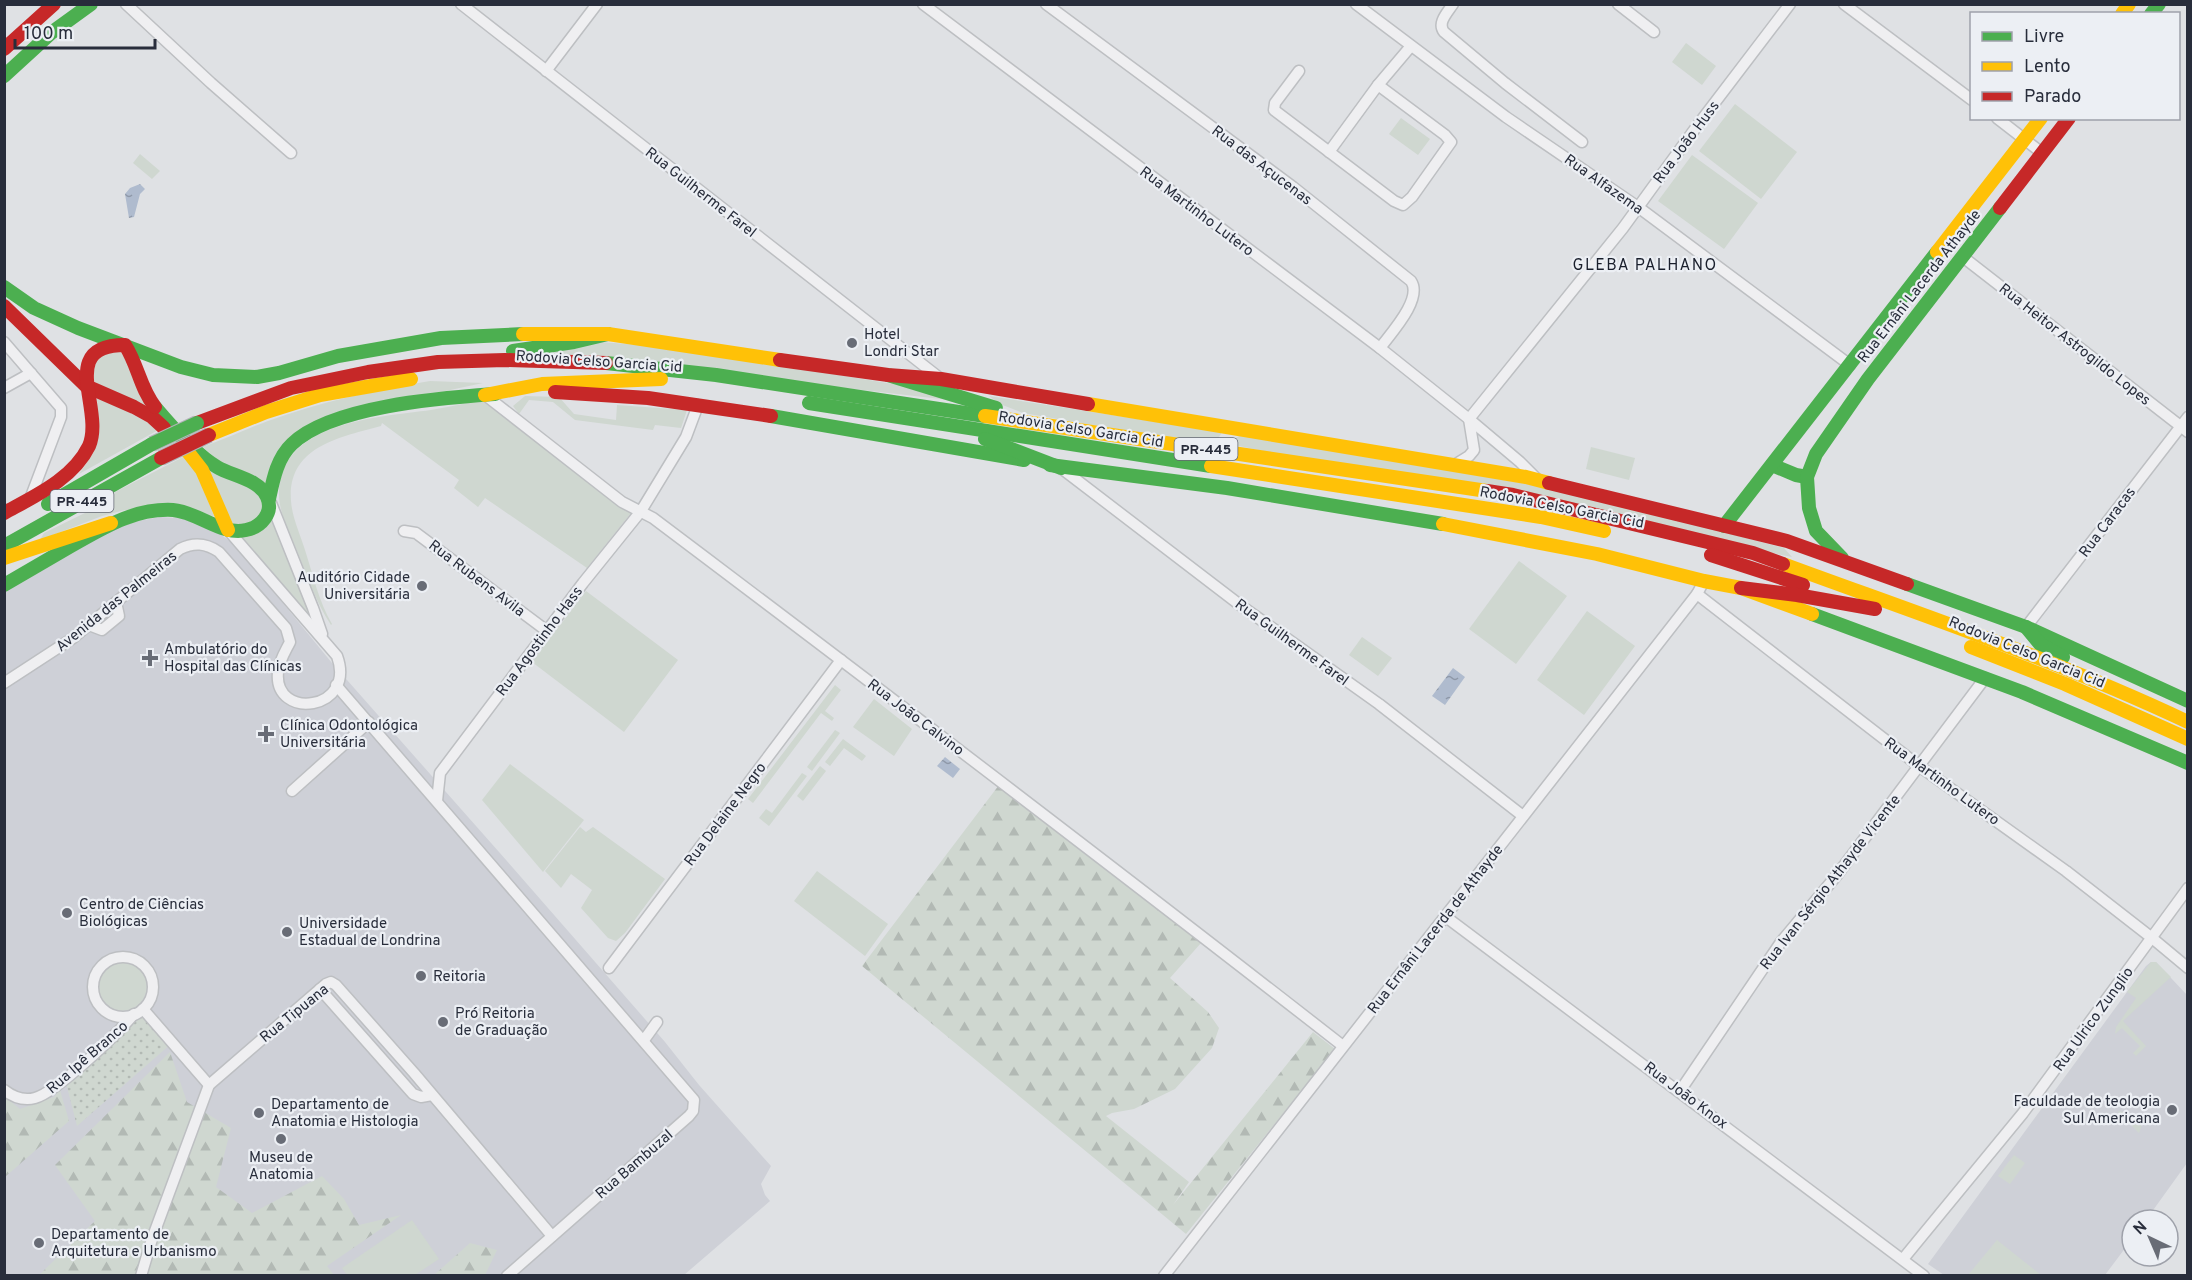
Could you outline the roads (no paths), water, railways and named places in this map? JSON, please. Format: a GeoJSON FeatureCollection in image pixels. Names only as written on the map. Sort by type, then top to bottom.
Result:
{"type":"FeatureCollection","features":[{"type":"Feature","properties":{"kind":"main road"},"geometry":{"type":"LineString","coordinates":[[4,49],[54,4]]}},
{"type":"Feature","properties":{"kind":"main road"},"geometry":{"type":"LineString","coordinates":[[4,76],[51,33],[91,4]]}},
{"type":"Feature","properties":{"kind":"main road","name":"Rua Ernâni Lacerda Athayde"},"geometry":{"type":"LineString","coordinates":[[2040,120],[1850,364],[1868,379],[2067,120]]}},
{"type":"Feature","properties":{"kind":"main road","name":"Rodovia Celso Garcia Cid"},"geometry":{"type":"LineString","coordinates":[[4,287],[34,308],[125,345],[195,371],[213,375],[257,377],[338,356],[415,341],[512,334],[608,334],[888,375],[941,380],[1537,479],[1787,541],[2026,627],[2187,701]]}},
{"type":"Feature","properties":{"kind":"main road"},"geometry":{"type":"LineString","coordinates":[[4,306],[86,386],[134,406],[152,417],[187,451],[202,470],[228,530]]}},
{"type":"Feature","properties":{"kind":"main road"},"geometry":{"type":"LineString","coordinates":[[438,362],[574,342],[608,334]]}},
{"type":"Feature","properties":{"kind":"main road"},"geometry":{"type":"LineString","coordinates":[[4,558],[138,512],[164,510],[192,514],[228,530],[244,531],[259,525],[268,513],[269,499],[255,484],[227,474],[211,463],[153,405],[145,393],[132,356],[125,345],[106,346],[92,356],[86,367],[86,386]]}},
{"type":"Feature","properties":{"kind":"main road","name":"Rodovia Celso Garcia Cid"},"geometry":{"type":"LineString","coordinates":[[34,513],[152,444],[196,423],[291,388],[368,372],[438,362],[505,360],[597,362],[716,375],[1513,495],[1753,553],[2060,666],[2131,695],[2187,722]]}},
{"type":"Feature","properties":{"kind":"main road"},"geometry":{"type":"LineString","coordinates":[[1724,526],[1850,364]]}},
{"type":"Feature","properties":{"kind":"main road","name":"Rodovia Celso Garcia Cid"},"geometry":{"type":"LineString","coordinates":[[4,546],[161,458],[209,435],[266,412],[320,394],[418,377],[487,371],[560,372],[661,379],[1541,517],[1700,551],[1875,609],[2132,713],[2187,739]]}},
{"type":"Feature","properties":{"kind":"main road"},"geometry":{"type":"LineString","coordinates":[[888,375],[1009,412],[1037,424]]}},
{"type":"Feature","properties":{"kind":"main road"},"geometry":{"type":"LineString","coordinates":[[484,395],[542,384],[661,379]]}},
{"type":"Feature","properties":{"kind":"main road"},"geometry":{"type":"LineString","coordinates":[[1845,561],[1816,531],[1809,508],[1807,477],[1816,454],[1868,379]]}},
{"type":"Feature","properties":{"kind":"main road","name":"PR-445"},"geometry":{"type":"LineString","coordinates":[[4,513],[30,499],[68,473],[87,450],[93,424],[92,407],[86,386]]}},
{"type":"Feature","properties":{"kind":"main road","name":"PR-445"},"geometry":{"type":"LineString","coordinates":[[269,499],[275,472],[284,454],[302,436],[314,428],[346,418],[392,408],[484,395],[532,392],[631,396],[698,405],[837,426],[1061,468],[1227,488],[1488,531],[1597,554],[1701,587],[1741,588],[2022,692],[2187,763]]}},
{"type":"Feature","properties":{"kind":"main road"},"geometry":{"type":"LineString","coordinates":[[946,424],[1061,468]]}},
{"type":"Feature","properties":{"kind":"main road"},"geometry":{"type":"LineString","coordinates":[[1772,465],[1807,477]]}},
{"type":"Feature","properties":{"kind":"main road"},"geometry":{"type":"LineString","coordinates":[[4,585],[111,523]]}},
{"type":"Feature","properties":{"kind":"main road"},"geometry":{"type":"LineString","coordinates":[[1741,588],[1875,609]]}},
{"type":"Feature","properties":{"kind":"main road"},"geometry":{"type":"LineString","coordinates":[[2026,627],[2040,644],[2131,695]]}},
{"type":"Feature","properties":{"kind":"main road"},"geometry":{"type":"LineString","coordinates":[[2132,713],[2187,751]]}},
{"type":"Feature","properties":{"kind":"street","name":"Rua Guilherme Farel"},"geometry":{"type":"LineString","coordinates":[[461,4],[941,380]]}},
{"type":"Feature","properties":{"kind":"street"},"geometry":{"type":"LineString","coordinates":[[546,71],[597,4]]}},
{"type":"Feature","properties":{"kind":"street","name":"Rua Martinho Lutero"},"geometry":{"type":"LineString","coordinates":[[923,4],[1380,348],[1469,419]]}},
{"type":"Feature","properties":{"kind":"street","name":"Rua das Açucenas"},"geometry":{"type":"LineString","coordinates":[[1046,4],[1293,187],[1411,281],[1415,291],[1412,303],[1380,348]]}},
{"type":"Feature","properties":{"kind":"street","name":"Rua Alfazema"},"geometry":{"type":"LineString","coordinates":[[1356,4],[1506,117],[1638,207],[1850,364]]}},
{"type":"Feature","properties":{"kind":"street"},"geometry":{"type":"LineString","coordinates":[[1452,4],[1441,24],[1444,32],[1505,83],[1582,142]]}},
{"type":"Feature","properties":{"kind":"street"},"geometry":{"type":"LineString","coordinates":[[1618,4],[1654,32]]}},
{"type":"Feature","properties":{"kind":"street","name":"Rua João Huss"},"geometry":{"type":"LineString","coordinates":[[1469,419],[1638,207],[1790,4]]}},
{"type":"Feature","properties":{"kind":"street"},"geometry":{"type":"LineString","coordinates":[[1844,4],[1970,99]]}},
{"type":"Feature","properties":{"kind":"street"},"geometry":{"type":"LineString","coordinates":[[130,6],[211,83],[291,153]]}},
{"type":"Feature","properties":{"kind":"street"},"geometry":{"type":"LineString","coordinates":[[1329,152],[1378,85],[1411,45]]}},
{"type":"Feature","properties":{"kind":"street"},"geometry":{"type":"LineString","coordinates":[[1299,71],[1275,103],[1274,110],[1394,201],[1403,205],[1451,142],[1378,85]]}},
{"type":"Feature","properties":{"kind":"street"},"geometry":{"type":"LineString","coordinates":[[1999,120],[2042,153]]}},
{"type":"Feature","properties":{"kind":"street","name":"Rua Heitor Astrogildo Lopes"},"geometry":{"type":"LineString","coordinates":[[1963,257],[2184,429]]}},
{"type":"Feature","properties":{"kind":"street"},"geometry":{"type":"LineString","coordinates":[[4,342],[61,408],[61,417],[30,499]]}},
{"type":"Feature","properties":{"kind":"street"},"geometry":{"type":"LineString","coordinates":[[4,388],[31,373]]}},
{"type":"Feature","properties":{"kind":"street","name":"Rua João Calvino"},"geometry":{"type":"LineString","coordinates":[[484,395],[622,502],[653,518],[841,660],[1343,1046]]}},
{"type":"Feature","properties":{"kind":"street","name":"Rua Agostinho Hass"},"geometry":{"type":"LineString","coordinates":[[437,801],[440,773],[547,630],[641,511],[686,437],[698,405]]}},
{"type":"Feature","properties":{"kind":"street","name":"Rua Caracas"},"geometry":{"type":"LineString","coordinates":[[2026,627],[2184,429],[2187,417]]}},
{"type":"Feature","properties":{"kind":"street"},"geometry":{"type":"LineString","coordinates":[[1456,464],[1474,450],[1469,419]]}},
{"type":"Feature","properties":{"kind":"street"},"geometry":{"type":"LineString","coordinates":[[1469,419],[1537,479]]}},
{"type":"Feature","properties":{"kind":"street","name":"Rua Guilherme Farel"},"geometry":{"type":"LineString","coordinates":[[1061,468],[1240,604],[1378,704],[1523,816]]}},
{"type":"Feature","properties":{"kind":"street"},"geometry":{"type":"LineString","coordinates":[[269,499],[313,608],[323,640]]}},
{"type":"Feature","properties":{"kind":"street"},"geometry":{"type":"LineString","coordinates":[[228,530],[337,656],[339,672],[336,685]]}},
{"type":"Feature","properties":{"kind":"street","name":"Rua Rubens Avila"},"geometry":{"type":"LineString","coordinates":[[404,531],[416,533],[547,630]]}},
{"type":"Feature","properties":{"kind":"street","name":"Avenida das Palmeiras"},"geometry":{"type":"LineString","coordinates":[[4,683],[48,656],[89,625],[102,630],[119,616],[116,602],[180,549],[194,543],[207,545],[219,552],[288,632],[290,642],[280,662],[278,680],[287,696],[303,704],[316,704],[326,699],[336,685]]}},
{"type":"Feature","properties":{"kind":"street","name":"Rua Martinho Lutero"},"geometry":{"type":"LineString","coordinates":[[1701,587],[1919,766],[2066,871],[2187,968]]}},
{"type":"Feature","properties":{"kind":"street","name":"Rua Ernâni Lacerda de Athayde"},"geometry":{"type":"LineString","coordinates":[[1164,1275],[1446,917],[1701,587]]}},
{"type":"Feature","properties":{"kind":"street","name":"Rua Delaine Negro"},"geometry":{"type":"LineString","coordinates":[[609,968],[841,660]]}},
{"type":"Feature","properties":{"kind":"street","name":"Rua Ivan Sérgio Athayde Vicente"},"geometry":{"type":"LineString","coordinates":[[1680,1091],[1781,942],[1837,875],[1985,678]]}},
{"type":"Feature","properties":{"kind":"street","name":"Rua Bambuzal"},"geometry":{"type":"LineString","coordinates":[[336,685],[694,1100],[693,1111],[507,1275]]}},
{"type":"Feature","properties":{"kind":"street"},"geometry":{"type":"LineString","coordinates":[[292,791],[369,722]]}},
{"type":"Feature","properties":{"kind":"street","name":"Rua Ulrico Zunglio"},"geometry":{"type":"LineString","coordinates":[[1903,1259],[2023,1113],[2187,888]]}},
{"type":"Feature","properties":{"kind":"street","name":"Rua João Knox"},"geometry":{"type":"LineString","coordinates":[[1446,917],[1924,1275]]}},
{"type":"Feature","properties":{"kind":"street"},"geometry":{"type":"LineString","coordinates":[[126,957],[144,965],[149,973],[152,988],[149,1001],[139,1012],[125,1017],[115,1016],[106,1012],[99,1005],[94,996],[93,986],[95,977],[107,962],[126,957]]}},
{"type":"Feature","properties":{"kind":"street","name":"Rua Tipuana"},"geometry":{"type":"LineString","coordinates":[[141,1275],[152,1239],[210,1085],[320,989],[412,1094],[421,1097],[432,1095],[552,1236]]}},
{"type":"Feature","properties":{"kind":"street"},"geometry":{"type":"LineString","coordinates":[[139,1012],[210,1085]]}},
{"type":"Feature","properties":{"kind":"street","name":"Rua Ipê Branco"},"geometry":{"type":"LineString","coordinates":[[4,1090],[25,1100],[33,1099],[49,1091],[139,1012]]}},
{"type":"Feature","properties":{"kind":"street"},"geometry":{"type":"LineString","coordinates":[[644,1040],[657,1022]]}},
{"type":"Feature","properties":{"kind":"water"},"geometry":{"type":"Polygon","coordinates":[[[140,184],[145,189],[140,194],[134,217],[129,218],[125,194],[130,188],[140,184]]]}},
{"type":"Feature","properties":{"kind":"water"},"geometry":{"type":"Polygon","coordinates":[[[1453,668],[1465,677],[1445,705],[1432,696],[1453,668]]]}},
{"type":"Feature","properties":{"kind":"water"},"geometry":{"type":"Polygon","coordinates":[[[945,757],[960,769],[953,778],[937,766],[945,757]]]}},
{"type":"Feature","properties":{"kind":"place","name":"Hotel Londri Star"},"geometry":{"type":"Point","coordinates":[852,343]}},
{"type":"Feature","properties":{"kind":"place","name":"Auditório Cidade Universitária"},"geometry":{"type":"Point","coordinates":[422,586]}},
{"type":"Feature","properties":{"kind":"place","name":"Ambulatório do Hospital das Clínicas"},"geometry":{"type":"Point","coordinates":[150,658]}},
{"type":"Feature","properties":{"kind":"place","name":"Clínica Odontológica Universitária"},"geometry":{"type":"Point","coordinates":[266,734]}},
{"type":"Feature","properties":{"kind":"place","name":"Centro de Ciências Biológicas"},"geometry":{"type":"Point","coordinates":[67,913]}},
{"type":"Feature","properties":{"kind":"place","name":"Universidade Estadual de Londrina"},"geometry":{"type":"Point","coordinates":[287,932]}},
{"type":"Feature","properties":{"kind":"place","name":"Reitoria"},"geometry":{"type":"Point","coordinates":[421,976]}},
{"type":"Feature","properties":{"kind":"place","name":"Pró Reitoria de Graduação"},"geometry":{"type":"Point","coordinates":[443,1022]}},
{"type":"Feature","properties":{"kind":"place","name":"Faculdade de teologia Sul Americana"},"geometry":{"type":"Point","coordinates":[2172,1110]}},
{"type":"Feature","properties":{"kind":"place","name":"Departamento de Anatomia e Histologia"},"geometry":{"type":"Point","coordinates":[259,1113]}},
{"type":"Feature","properties":{"kind":"place","name":"Museu de Anatomia"},"geometry":{"type":"Point","coordinates":[281,1139]}},
{"type":"Feature","properties":{"kind":"place","name":"Departamento de Arquitetura e Urbanismo"},"geometry":{"type":"Point","coordinates":[39,1243]}},
{"type":"Feature","properties":{"kind":"district","name":"GLEBA PALHANO"},"geometry":{"type":"Point","coordinates":[1645,264]}}]}
